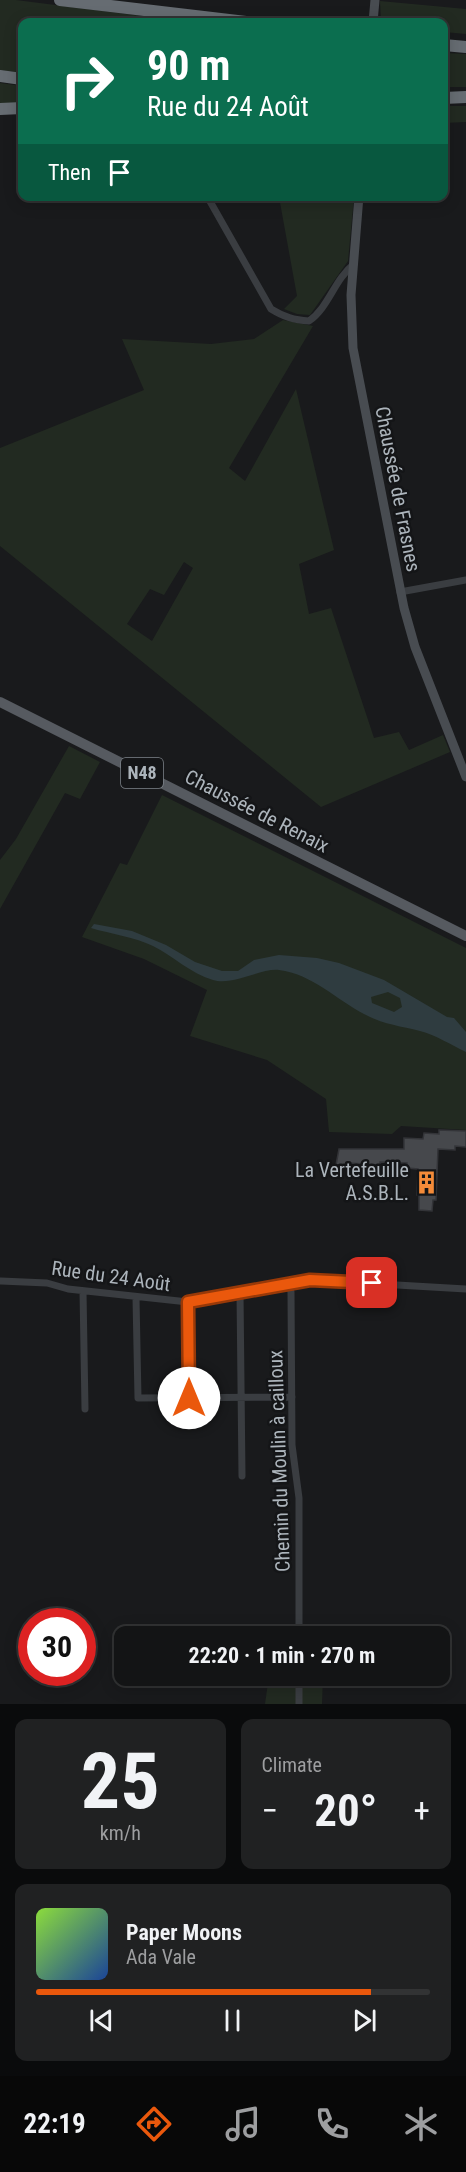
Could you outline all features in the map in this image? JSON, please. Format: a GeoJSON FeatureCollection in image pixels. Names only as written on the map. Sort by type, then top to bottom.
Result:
{"type":"FeatureCollection","features":[{"type":"Feature","properties":{"kind":"highway"},"geometry":{"type":"LineString","coordinates":[[60,0],[213,18]]}},
{"type":"Feature","properties":{"kind":"highway"},"geometry":{"type":"LineString","coordinates":[[130,0],[171,13]]}},
{"type":"Feature","properties":{"kind":"highway"},"geometry":{"type":"LineString","coordinates":[[448,45],[466,47]]}},
{"type":"Feature","properties":{"kind":"highway"},"geometry":{"type":"LineString","coordinates":[[0,75],[18,78]]}},
{"type":"Feature","properties":{"kind":"highway"},"geometry":{"type":"LineString","coordinates":[[448,98],[466,97]]}},
{"type":"Feature","properties":{"kind":"highway"},"geometry":{"type":"LineString","coordinates":[[0,109],[18,108]]}},
{"type":"Feature","properties":{"kind":"main road"},"geometry":{"type":"LineString","coordinates":[[373,18],[375,0]]}},
{"type":"Feature","properties":{"kind":"main road","name":"Chaussée de Frasnes"},"geometry":{"type":"LineString","coordinates":[[359,201],[351,295],[353,352],[400,592],[415,647],[466,777]]}},
{"type":"Feature","properties":{"kind":"main road","name":"Chaussée de Renaix"},"geometry":{"type":"LineString","coordinates":[[0,702],[466,936]]}},
{"type":"Feature","properties":{"kind":"street"},"geometry":{"type":"LineString","coordinates":[[210,201],[271,309],[291,320],[309,321],[318,315],[343,273],[354,264]]}},
{"type":"Feature","properties":{"kind":"street"},"geometry":{"type":"LineString","coordinates":[[400,592],[466,580]]}},
{"type":"Feature","properties":{"kind":"street","name":"Rue du 24 Août"},"geometry":{"type":"LineString","coordinates":[[1,1281],[47,1283],[83,1291],[188,1302],[310,1280],[466,1289]]}},
{"type":"Feature","properties":{"kind":"street","name":"Chemin du Moulin à cailloux"},"geometry":{"type":"LineString","coordinates":[[288,1284],[291,1292],[292,1445],[299,1498],[299,1626]]}},
{"type":"Feature","properties":{"kind":"street"},"geometry":{"type":"LineString","coordinates":[[83,1291],[85,1409]]}},
{"type":"Feature","properties":{"kind":"street"},"geometry":{"type":"LineString","coordinates":[[240,1293],[242,1476]]}},
{"type":"Feature","properties":{"kind":"street"},"geometry":{"type":"LineString","coordinates":[[136,1298],[138,1398],[292,1397]]}},
{"type":"Feature","properties":{"kind":"street"},"geometry":{"type":"LineString","coordinates":[[188,1302],[189,1398]]}},
{"type":"Feature","properties":{"kind":"street"},"geometry":{"type":"LineString","coordinates":[[298,1704],[299,1686]]}},
{"type":"Feature","properties":{"kind":"shaded area"},"geometry":{"type":"Polygon","coordinates":[[[0,0],[16,0],[158,18],[18,18],[18,72],[0,70],[0,0]]]}},
{"type":"Feature","properties":{"kind":"shaded area"},"geometry":{"type":"Polygon","coordinates":[[[380,1],[466,9],[466,34],[448,32],[448,18],[381,18],[380,1]]]}},
{"type":"Feature","properties":{"kind":"shaded area"},"geometry":{"type":"Polygon","coordinates":[[[448,53],[466,54],[466,87],[448,87],[448,53]]]}},
{"type":"Feature","properties":{"kind":"shaded area"},"geometry":{"type":"Polygon","coordinates":[[[0,83],[18,85],[18,103],[0,104],[0,83]]]}},
{"type":"Feature","properties":{"kind":"shaded area"},"geometry":{"type":"Polygon","coordinates":[[[448,106],[466,106],[466,122],[448,123],[448,106]]]}},
{"type":"Feature","properties":{"kind":"shaded area"},"geometry":{"type":"Polygon","coordinates":[[[280,201],[354,201],[348,261],[310,315],[297,314],[284,309],[297,296],[280,201]]]}},
{"type":"Feature","properties":{"kind":"shaded area"},"geometry":{"type":"Polygon","coordinates":[[[283,320],[313,326],[229,468],[245,481],[296,389],[334,550],[299,564],[309,614],[331,608],[374,738],[399,732],[409,750],[443,735],[450,752],[321,807],[0,546],[0,448],[144,390],[122,339],[211,344],[254,339],[283,320]],[[184,562],[164,595],[150,589],[127,624],[152,641],[193,568],[184,562]]]}},
{"type":"Feature","properties":{"kind":"shaded area"},"geometry":{"type":"Polygon","coordinates":[[[69,746],[100,762],[80,799],[65,793],[0,909],[0,860],[16,839],[69,746]]]}},
{"type":"Feature","properties":{"kind":"shaded area"},"geometry":{"type":"Polygon","coordinates":[[[162,795],[466,948],[466,1130],[401,1126],[392,1134],[329,1132],[326,1099],[267,1060],[190,1036],[207,990],[144,959],[82,937],[120,863],[127,865],[162,795]]]}},
{"type":"Feature","properties":{"kind":"shaded area"},"geometry":{"type":"Polygon","coordinates":[[[94,924],[132,931],[166,945],[195,962],[222,971],[238,971],[254,960],[279,955],[317,958],[339,963],[384,980],[447,1017],[454,1018],[466,1032],[466,1052],[426,1033],[371,1017],[313,982],[291,972],[272,970],[229,981],[213,980],[146,943],[91,928],[94,924]],[[388,992],[371,997],[372,1003],[394,1012],[402,1007],[400,998],[388,992]]]}},
{"type":"Feature","properties":{"kind":"shaded area"},"geometry":{"type":"Polygon","coordinates":[[[268,1686],[323,1686],[322,1704],[265,1704],[268,1686]]]}},
{"type":"Feature","properties":{"kind":"building","name":"La Vertefeuille A.S.B.L."},"geometry":{"type":"Polygon","coordinates":[[[439,1130],[466,1131],[466,1147],[455,1146],[455,1150],[438,1149],[436,1200],[433,1200],[432,1211],[419,1210],[418,1169],[407,1168],[407,1163],[336,1165],[339,1149],[404,1149],[404,1138],[423,1139],[424,1133],[439,1134],[439,1130]]]}},
{"type":"Feature","properties":{"kind":"place","name":"La Vertefeuille A.S.B.L."},"geometry":{"type":"Point","coordinates":[427,1182]}},
{"type":"Feature","properties":{"kind":"route"},"geometry":{"type":"LineString","coordinates":[[189,1398],[188,1302],[310,1280],[372,1283]]}}]}
